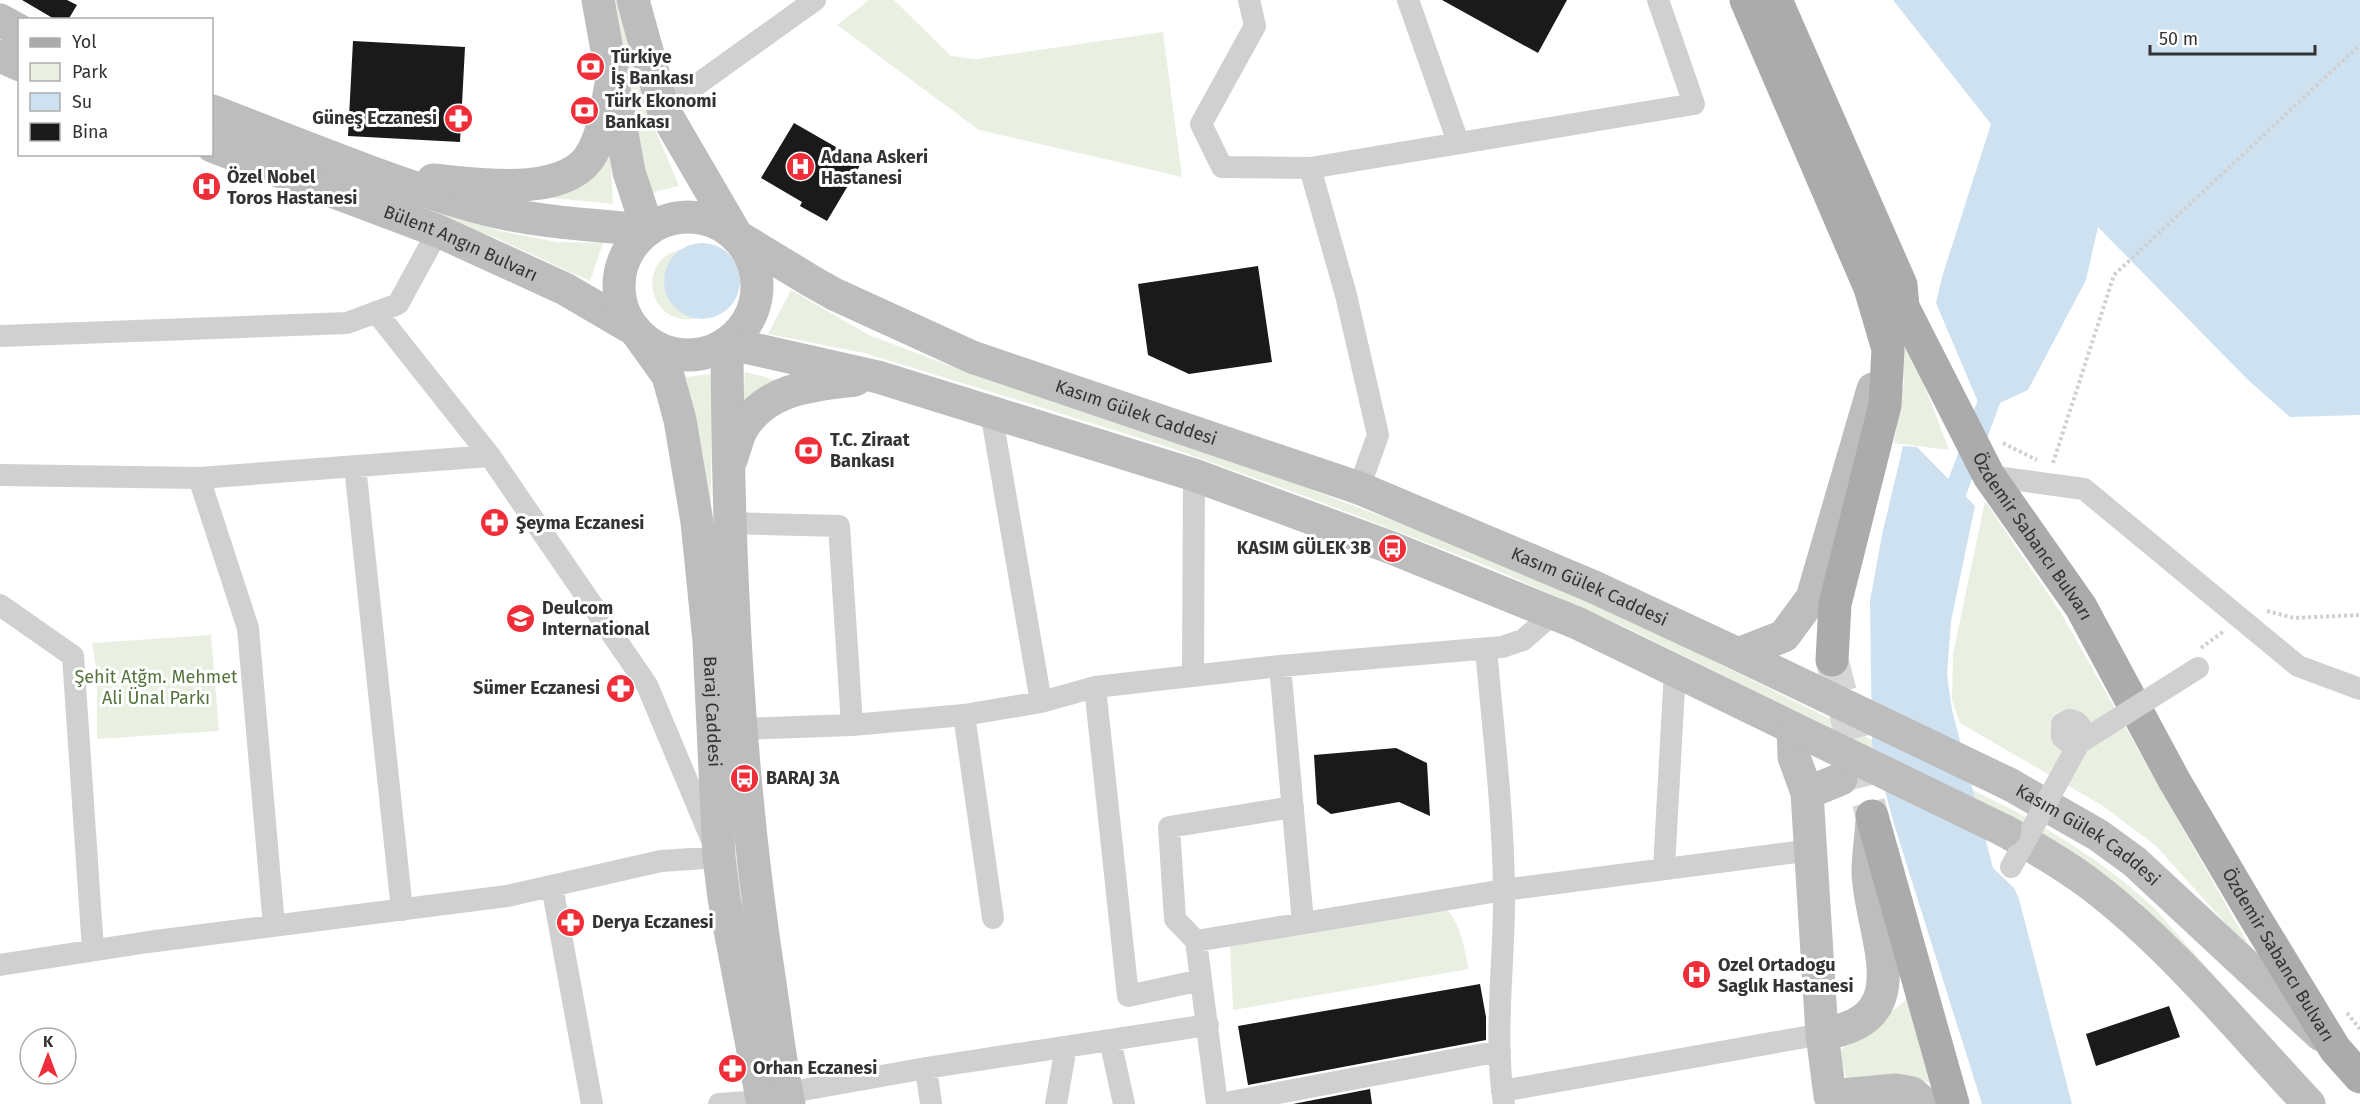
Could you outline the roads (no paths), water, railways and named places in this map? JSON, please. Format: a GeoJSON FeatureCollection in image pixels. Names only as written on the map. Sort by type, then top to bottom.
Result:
{"type":"FeatureCollection","features":[{"type":"Feature","properties":{"kind":"main road"},"geometry":{"type":"LineString","coordinates":[[598,0],[613,73],[629,172],[648,230]]}},
{"type":"Feature","properties":{"kind":"main road"},"geometry":{"type":"LineString","coordinates":[[633,0],[663,109],[751,256],[758,279],[756,303],[747,323],[727,343],[714,351],[693,355],[671,353],[651,345],[635,330],[624,311],[619,290],[621,268],[631,247],[648,230],[670,219],[694,217],[717,223],[737,236]]}},
{"type":"Feature","properties":{"kind":"main road","name":"Özdemir Sabancı Bulvarı"},"geometry":{"type":"LineString","coordinates":[[1746,0],[1888,302],[1989,476],[2081,607],[2174,780],[2335,1049]]}},
{"type":"Feature","properties":{"kind":"main road","name":"Özdemir Sabancı Bulvarı"},"geometry":{"type":"LineString","coordinates":[[1776,0],[1901,285],[1888,302],[1885,405],[1835,604],[1832,660]]}},
{"type":"Feature","properties":{"kind":"main road"},"geometry":{"type":"LineString","coordinates":[[0,20],[18,30]]}},
{"type":"Feature","properties":{"kind":"main road"},"geometry":{"type":"LineString","coordinates":[[0,56],[18,64]]}},
{"type":"Feature","properties":{"kind":"main road"},"geometry":{"type":"LineString","coordinates":[[383,176],[534,186],[579,170],[592,153],[598,136],[613,73]]}},
{"type":"Feature","properties":{"kind":"main road","name":"Bülent Angın Bulvarı"},"geometry":{"type":"LineString","coordinates":[[213,111],[383,176],[474,206],[555,223],[648,230]]}},
{"type":"Feature","properties":{"kind":"main road","name":"Bülent Angın Bulvarı"},"geometry":{"type":"LineString","coordinates":[[213,146],[438,231],[565,289],[635,330]]}},
{"type":"Feature","properties":{"kind":"main road","name":"Kasım Gülek Caddesi"},"geometry":{"type":"LineString","coordinates":[[737,236],[834,294],[972,357],[1359,488],[1594,586],[2009,784],[2098,836],[2134,862],[2228,946],[2335,1049],[2360,1077]]}},
{"type":"Feature","properties":{"kind":"main road"},"geometry":{"type":"LineString","coordinates":[[1738,654],[1784,636],[1812,598],[1873,393],[1888,302]]}},
{"type":"Feature","properties":{"kind":"main road","name":"Baraj Caddesi"},"geometry":{"type":"LineString","coordinates":[[635,330],[668,376],[680,420],[697,522],[709,641],[719,857],[775,1101]]}},
{"type":"Feature","properties":{"kind":"main road","name":"Kasım Gülek Caddesi"},"geometry":{"type":"LineString","coordinates":[[727,343],[878,377],[1194,475],[1392,548],[1554,613],[1675,670],[1792,728],[1855,772],[2005,831],[2089,883],[2159,944],[2309,1104]]}},
{"type":"Feature","properties":{"kind":"main road","name":"Baraj Caddesi"},"geometry":{"type":"LineString","coordinates":[[727,343],[730,523],[741,729],[775,1101]]}},
{"type":"Feature","properties":{"kind":"main road"},"geometry":{"type":"LineString","coordinates":[[729,466],[742,428],[767,401],[805,386],[878,377]]}},
{"type":"Feature","properties":{"kind":"main road"},"geometry":{"type":"LineString","coordinates":[[1792,728],[1794,757],[1808,793],[1822,1034],[1831,1100],[1896,1090],[1972,1104]]}},
{"type":"Feature","properties":{"kind":"main road"},"geometry":{"type":"LineString","coordinates":[[1808,793],[1855,772]]}},
{"type":"Feature","properties":{"kind":"main road"},"geometry":{"type":"LineString","coordinates":[[1822,1034],[1843,1031],[1862,1022],[1877,1005],[1885,978],[1868,873],[1872,816],[1942,1097]]}},
{"type":"Feature","properties":{"kind":"street"},"geometry":{"type":"LineString","coordinates":[[663,109],[814,0]]}},
{"type":"Feature","properties":{"kind":"street"},"geometry":{"type":"LineString","coordinates":[[1249,0],[1255,26],[1201,124],[1222,167],[1310,168],[1694,104],[1658,0]]}},
{"type":"Feature","properties":{"kind":"street"},"geometry":{"type":"LineString","coordinates":[[1408,0],[1458,142]]}},
{"type":"Feature","properties":{"kind":"street"},"geometry":{"type":"LineString","coordinates":[[1310,168],[1347,295],[1378,435],[1359,488]]}},
{"type":"Feature","properties":{"kind":"street"},"geometry":{"type":"LineString","coordinates":[[0,336],[347,323],[398,304],[438,231]]}},
{"type":"Feature","properties":{"kind":"street"},"geometry":{"type":"LineString","coordinates":[[0,965],[93,950],[507,897],[661,861],[719,857],[647,685],[490,456],[376,312]]}},
{"type":"Feature","properties":{"kind":"street"},"geometry":{"type":"LineString","coordinates":[[991,412],[1041,702]]}},
{"type":"Feature","properties":{"kind":"street"},"geometry":{"type":"LineString","coordinates":[[0,475],[199,478],[490,456]]}},
{"type":"Feature","properties":{"kind":"street"},"geometry":{"type":"LineString","coordinates":[[355,466],[402,910]]}},
{"type":"Feature","properties":{"kind":"street"},"geometry":{"type":"LineString","coordinates":[[1193,676],[1194,475]]}},
{"type":"Feature","properties":{"kind":"street"},"geometry":{"type":"LineString","coordinates":[[1989,476],[2084,489],[2298,666],[2360,689]]}},
{"type":"Feature","properties":{"kind":"street"},"geometry":{"type":"LineString","coordinates":[[199,478],[248,627],[274,926]]}},
{"type":"Feature","properties":{"kind":"street"},"geometry":{"type":"LineString","coordinates":[[730,523],[840,526],[852,725]]}},
{"type":"Feature","properties":{"kind":"street"},"geometry":{"type":"LineString","coordinates":[[1,608],[73,656],[93,950]]}},
{"type":"Feature","properties":{"kind":"street"},"geometry":{"type":"LineString","coordinates":[[741,729],[852,725],[964,715],[1041,702],[1095,687],[1280,666],[1486,649],[1523,640],[1554,613]]}},
{"type":"Feature","properties":{"kind":"street"},"geometry":{"type":"LineString","coordinates":[[1486,649],[1497,769],[1504,890],[1500,1051],[1503,1097],[1822,1034]]}},
{"type":"Feature","properties":{"kind":"street"},"geometry":{"type":"LineString","coordinates":[[1280,666],[1303,922]]}},
{"type":"Feature","properties":{"kind":"street"},"geometry":{"type":"LineString","coordinates":[[2011,867],[2079,743],[2198,668]]}},
{"type":"Feature","properties":{"kind":"street"},"geometry":{"type":"LineString","coordinates":[[1664,868],[1675,670]]}},
{"type":"Feature","properties":{"kind":"street"},"geometry":{"type":"LineString","coordinates":[[1095,687],[1128,996],[1202,980]]}},
{"type":"Feature","properties":{"kind":"street"},"geometry":{"type":"LineString","coordinates":[[964,715],[993,918]]}},
{"type":"Feature","properties":{"kind":"street"},"geometry":{"type":"LineString","coordinates":[[1293,807],[1169,827],[1175,919],[1196,941],[1219,1104],[1500,1051]]}},
{"type":"Feature","properties":{"kind":"street"},"geometry":{"type":"LineString","coordinates":[[1196,941],[1504,890],[1812,850]]}},
{"type":"Feature","properties":{"kind":"street"},"geometry":{"type":"LineString","coordinates":[[552,886],[592,1104]]}},
{"type":"Feature","properties":{"kind":"street"},"geometry":{"type":"LineString","coordinates":[[719,1104],[775,1101],[926,1068],[1208,1025]]}},
{"type":"Feature","properties":{"kind":"street"},"geometry":{"type":"LineString","coordinates":[[1110,1040],[1124,1104]]}},
{"type":"Feature","properties":{"kind":"street"},"geometry":{"type":"LineString","coordinates":[[1056,1104],[1066,1047]]}},
{"type":"Feature","properties":{"kind":"street"},"geometry":{"type":"LineString","coordinates":[[926,1068],[931,1104]]}},
{"type":"Feature","properties":{"kind":"water"},"geometry":{"type":"Polygon","coordinates":[[[1893,0],[2360,0],[2360,415],[2290,417],[2248,380],[2098,227],[2086,280],[2028,390],[1991,407],[1978,402],[1936,303],[1942,277],[1991,124],[1893,0]]]}},
{"type":"Feature","properties":{"kind":"water"},"geometry":{"type":"Polygon","coordinates":[[[702,243],[716,246],[729,254],[737,267],[740,281],[737,295],[729,308],[716,316],[702,319],[688,316],[675,308],[667,295],[664,281],[667,267],[675,254],[688,246],[702,243]]]}},
{"type":"Feature","properties":{"kind":"water"},"geometry":{"type":"Polygon","coordinates":[[[1903,446],[1917,447],[1975,506],[1951,621],[1947,675],[1952,710],[1993,868],[2014,888],[2019,899],[2072,1104],[1982,1104],[1894,824],[1872,744],[1870,601],[1882,535],[1903,446]]]}},
{"type":"Feature","properties":{"kind":"waterway"},"geometry":{"type":"LineString","coordinates":[[1947,515],[1998,377]]}},
{"type":"Feature","properties":{"kind":"tunnel"},"geometry":{"type":"LineString","coordinates":[[1832,660],[1872,816]]}},
{"type":"Feature","properties":{"kind":"place","name":"Türkiye İş Bankası"},"geometry":{"type":"Point","coordinates":[590,67]}},
{"type":"Feature","properties":{"kind":"place","name":"Türk Ekonomi Bankası"},"geometry":{"type":"Point","coordinates":[584,111]}},
{"type":"Feature","properties":{"kind":"place","name":"Güneş Eczanesi"},"geometry":{"type":"Point","coordinates":[458,118]}},
{"type":"Feature","properties":{"kind":"place","name":"Adana Askeri Hastanesi"},"geometry":{"type":"Point","coordinates":[800,167]}},
{"type":"Feature","properties":{"kind":"place","name":"Özel Nobel Toros Hastanesi"},"geometry":{"type":"Point","coordinates":[206,187]}},
{"type":"Feature","properties":{"kind":"place","name":"T.C. Ziraat Bankası"},"geometry":{"type":"Point","coordinates":[809,450]}},
{"type":"Feature","properties":{"kind":"place","name":"Şeyma Eczanesi"},"geometry":{"type":"Point","coordinates":[495,523]}},
{"type":"Feature","properties":{"kind":"place","name":"KASIM GÜLEK 3B"},"geometry":{"type":"Point","coordinates":[1392,548]}},
{"type":"Feature","properties":{"kind":"place","name":"Deulcom International"},"geometry":{"type":"Point","coordinates":[521,618]}},
{"type":"Feature","properties":{"kind":"place","name":"Sümer Eczanesi"},"geometry":{"type":"Point","coordinates":[621,688]}},
{"type":"Feature","properties":{"kind":"place","name":"BARAJ 3A"},"geometry":{"type":"Point","coordinates":[745,778]}},
{"type":"Feature","properties":{"kind":"place","name":"Derya Eczanesi"},"geometry":{"type":"Point","coordinates":[571,922]}},
{"type":"Feature","properties":{"kind":"place","name":"Ozel Ortadogu Saglık Hastanesi"},"geometry":{"type":"Point","coordinates":[1697,975]}},
{"type":"Feature","properties":{"kind":"place","name":"Orhan Eczanesi"},"geometry":{"type":"Point","coordinates":[732,1068]}},
{"type":"Feature","properties":{"kind":"park label","name":"Şehit Atğm. Mehmet Ali Ünal Parkı"},"geometry":{"type":"Point","coordinates":[156,687]}}]}
